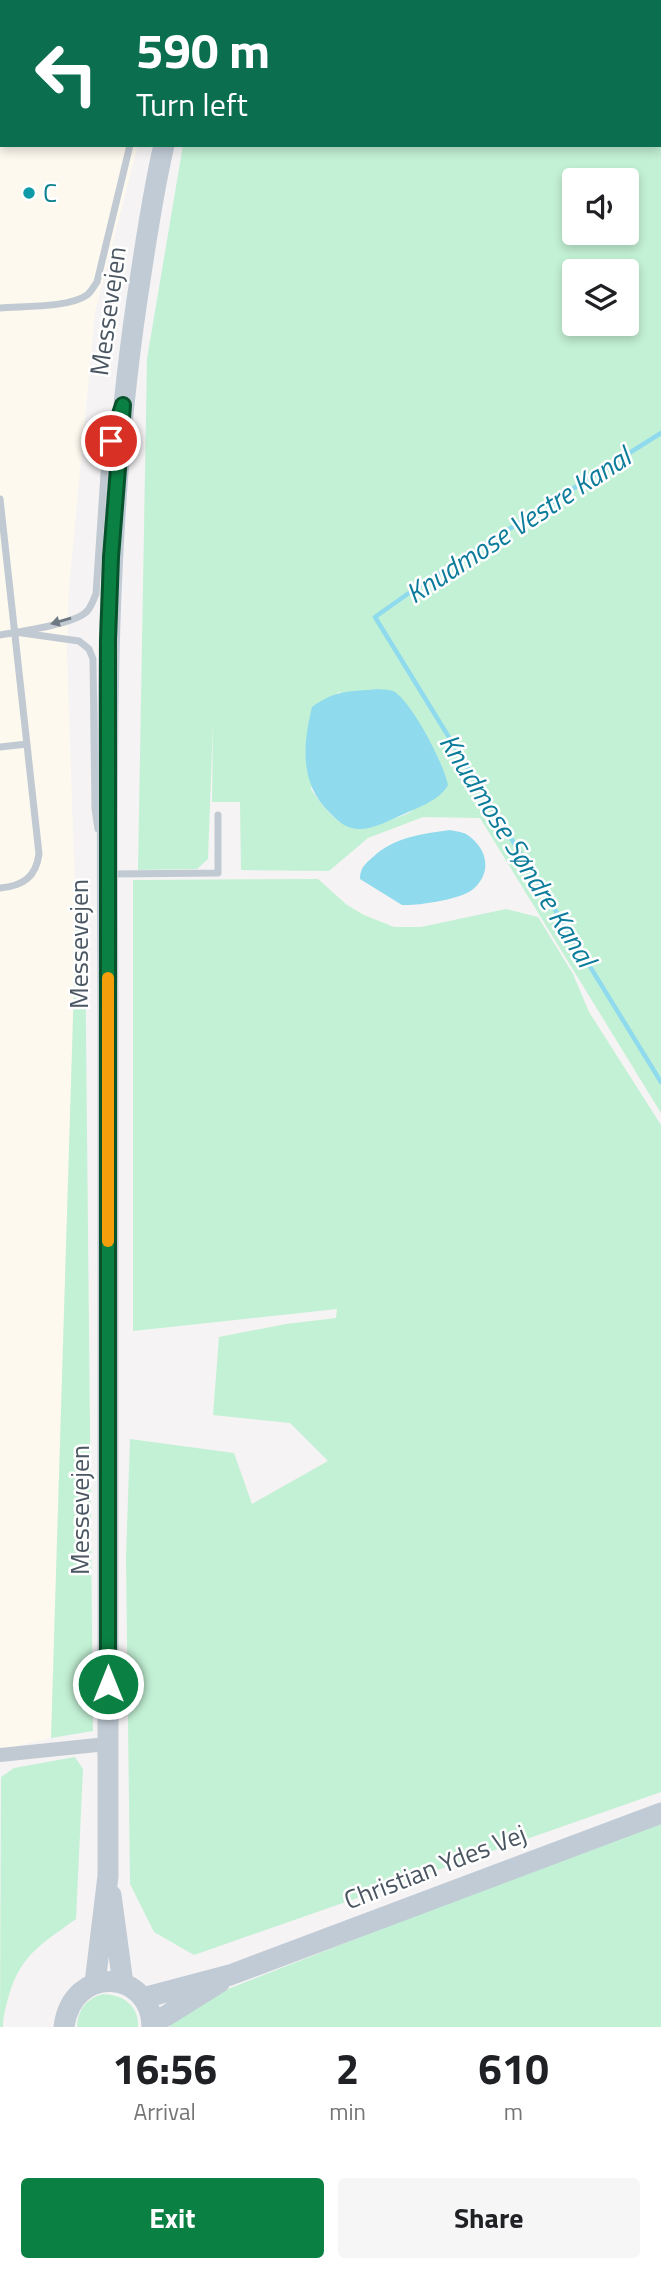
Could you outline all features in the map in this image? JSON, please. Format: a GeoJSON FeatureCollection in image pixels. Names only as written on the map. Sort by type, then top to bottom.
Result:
{"type":"FeatureCollection","features":[{"type":"Feature","properties":{"kind":"main road","name":"Messevejen"},"geometry":{"type":"LineString","coordinates":[[95,1983],[108,1876],[107,874],[111,557],[123,405],[153,191],[164,147]]}},
{"type":"Feature","properties":{"kind":"main road","name":"Christian Ydes Vej"},"geometry":{"type":"LineString","coordinates":[[143,1998],[230,1975],[661,1813]]}},
{"type":"Feature","properties":{"kind":"main road","name":"Messevejen"},"geometry":{"type":"LineString","coordinates":[[108,1876],[119,1937],[123,1984]]}},
{"type":"Feature","properties":{"kind":"main road","name":"Christian Ydes Vej"},"geometry":{"type":"LineString","coordinates":[[152,2025],[230,1975]]}},
{"type":"Feature","properties":{"kind":"main road"},"geometry":{"type":"LineString","coordinates":[[64,2027],[66,2012],[73,1999],[83,1989],[108,1981],[123,1984],[143,1998],[150,2011],[152,2025]]}},
{"type":"Feature","properties":{"kind":"street"},"geometry":{"type":"LineString","coordinates":[[0,1755],[107,1745]]}},
{"type":"Feature","properties":{"kind":"lane"},"geometry":{"type":"LineString","coordinates":[[0,308],[69,302],[87,295],[93,289],[97,282],[130,147]]}},
{"type":"Feature","properties":{"kind":"lane"},"geometry":{"type":"LineString","coordinates":[[0,635],[69,620],[85,614],[90,607],[96,594],[105,459],[123,405]]}},
{"type":"Feature","properties":{"kind":"lane"},"geometry":{"type":"LineString","coordinates":[[0,499],[39,854],[33,876],[12,887],[0,888]]}},
{"type":"Feature","properties":{"kind":"lane"},"geometry":{"type":"LineString","coordinates":[[15,632],[79,641],[89,649],[93,659],[95,809],[107,874],[218,873],[218,815]]}},
{"type":"Feature","properties":{"kind":"lane"},"geometry":{"type":"LineString","coordinates":[[0,747],[27,744]]}},
{"type":"Feature","properties":{"kind":"shaded area"},"geometry":{"type":"Polygon","coordinates":[[[0,147],[137,147],[95,312],[69,589],[67,652],[76,919],[51,1738],[0,1750],[0,147]]]}},
{"type":"Feature","properties":{"kind":"green space"},"geometry":{"type":"Polygon","coordinates":[[[183,147],[661,147],[661,1113],[480,818],[423,817],[368,838],[329,871],[241,870],[240,802],[212,802],[213,722],[208,859],[197,869],[138,870],[147,359],[183,147]],[[338,692],[311,789],[327,811],[344,824],[364,828],[413,810],[442,767],[409,708],[338,692]]]}},
{"type":"Feature","properties":{"kind":"green space"},"geometry":{"type":"Polygon","coordinates":[[[318,879],[347,905],[394,927],[421,927],[506,909],[538,917],[573,974],[589,1012],[661,1125],[661,1792],[194,1955],[154,1932],[130,1884],[126,1557],[130,1439],[234,1453],[252,1504],[328,1461],[290,1423],[213,1415],[219,1337],[336,1318],[337,1309],[133,1331],[133,880],[318,879]]]}},
{"type":"Feature","properties":{"kind":"green space"},"geometry":{"type":"Polygon","coordinates":[[[76,919],[85,932],[93,1731],[51,1738],[76,919]]]}},
{"type":"Feature","properties":{"kind":"green space"},"geometry":{"type":"Polygon","coordinates":[[[75,1757],[83,1769],[76,1919],[43,1943],[27,1959],[14,1981],[3,2027],[0,2027],[1,1777],[14,1768],[75,1757]]]}},
{"type":"Feature","properties":{"kind":"green space"},"geometry":{"type":"Polygon","coordinates":[[[661,1823],[661,2027],[170,2027],[171,2023],[228,1989],[608,1840],[661,1823]]]}},
{"type":"Feature","properties":{"kind":"green space"},"geometry":{"type":"Polygon","coordinates":[[[103,1994],[117,1996],[133,2007],[138,2027],[77,2027],[84,2006],[103,1994]]]}},
{"type":"Feature","properties":{"kind":"water"},"geometry":{"type":"Polygon","coordinates":[[[378,689],[395,692],[411,709],[434,749],[448,785],[435,799],[416,809],[375,826],[353,828],[342,824],[333,816],[313,789],[306,763],[309,721],[312,707],[329,697],[344,692],[378,689]]]}},
{"type":"Feature","properties":{"kind":"water"},"geometry":{"type":"Polygon","coordinates":[[[450,830],[464,833],[483,853],[483,876],[472,890],[438,901],[402,905],[360,879],[365,864],[390,845],[429,833],[450,830]]]}},
{"type":"Feature","properties":{"kind":"waterway","name":"Knudmose Søndre Kanal"},"geometry":{"type":"LineString","coordinates":[[661,433],[416,588],[375,617],[661,1082]]}},
{"type":"Feature","properties":{"kind":"slow traffic"},"geometry":{"type":"LineString","coordinates":[[108,978],[108,1241]]}},
{"type":"Feature","properties":{"kind":"place","name":"C"},"geometry":{"type":"Point","coordinates":[29,193]}},
{"type":"Feature","properties":{"kind":"route"},"geometry":{"type":"LineString","coordinates":[[108,1684],[108,640],[116,478],[123,405],[111,441]]}},
{"type":"Feature","properties":{"kind":"water label","name":"Knudmose Vestre Kanal"},"geometry":{"type":"Point","coordinates":[518,525]}}]}
